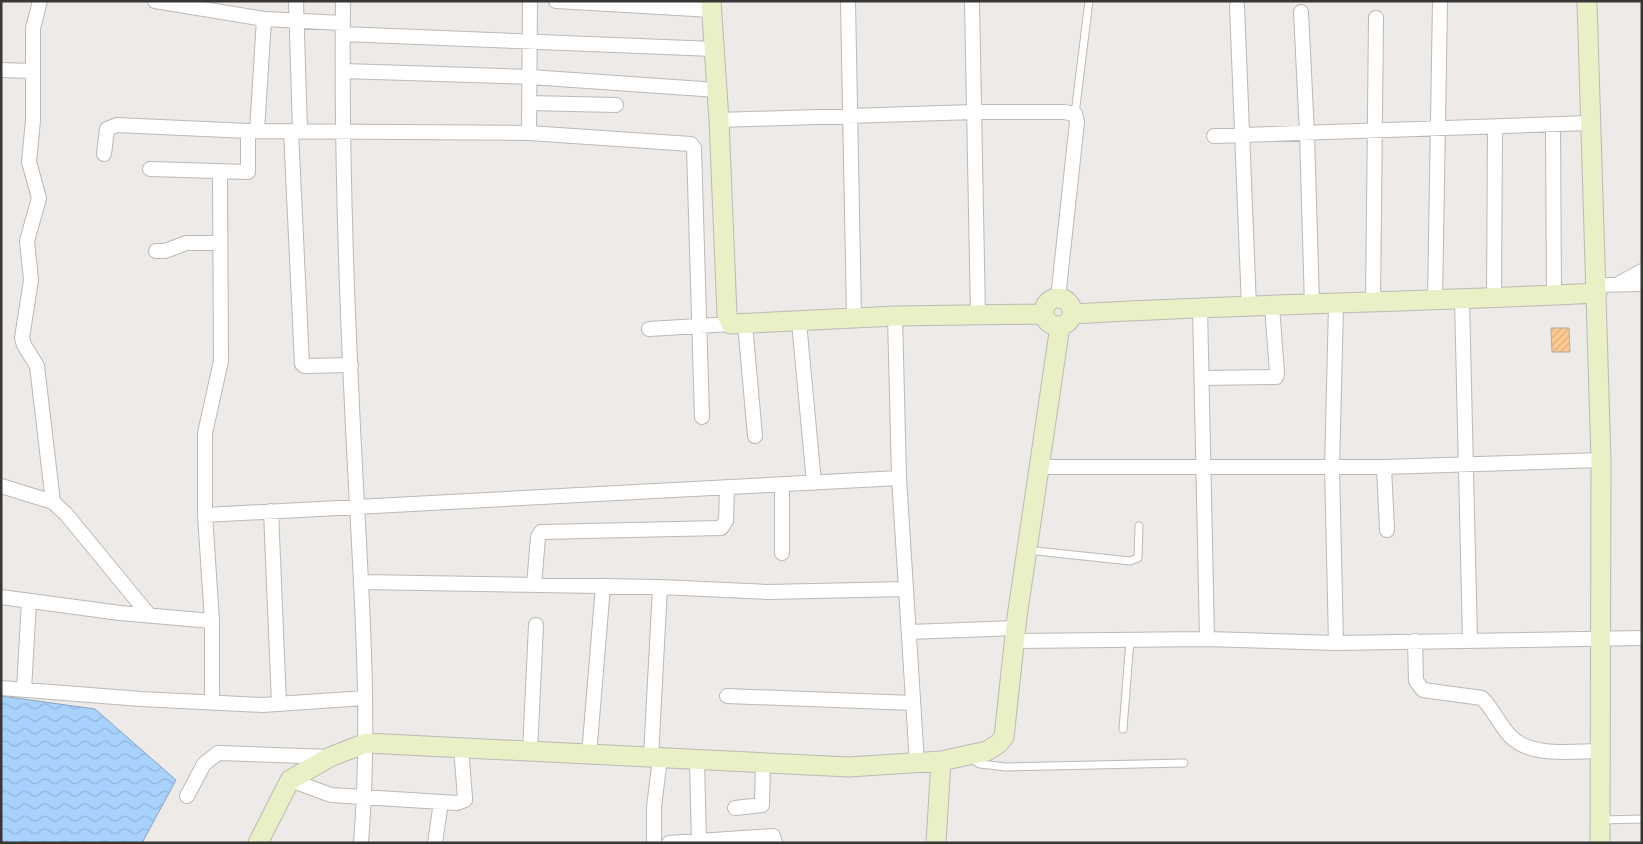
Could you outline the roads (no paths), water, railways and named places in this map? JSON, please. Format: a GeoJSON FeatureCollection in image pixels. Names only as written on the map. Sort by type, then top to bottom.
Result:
{"type":"FeatureCollection","features":[{"type":"Feature","properties":{"kind":"street"},"geometry":{"type":"LineString","coordinates":[[40,1],[33,28],[33,120],[29,167],[39,198],[27,241],[31,280],[22,338],[24,345],[37,366],[52,502]]}},
{"type":"Feature","properties":{"kind":"street"},"geometry":{"type":"LineString","coordinates":[[155,1],[264,19],[296,20],[343,29],[531,42],[714,49]]}},
{"type":"Feature","properties":{"kind":"street"},"geometry":{"type":"LineString","coordinates":[[296,1],[295,131],[302,364],[305,366],[351,365]]}},
{"type":"Feature","properties":{"kind":"street"},"geometry":{"type":"LineString","coordinates":[[343,1],[343,130],[351,365],[362,582],[366,743],[365,796],[361,843]]}},
{"type":"Feature","properties":{"kind":"street"},"geometry":{"type":"LineString","coordinates":[[529,134],[530,1]]}},
{"type":"Feature","properties":{"kind":"street"},"geometry":{"type":"LineString","coordinates":[[556,1],[712,5],[727,315],[738,324],[755,436]]}},
{"type":"Feature","properties":{"kind":"street"},"geometry":{"type":"LineString","coordinates":[[848,1],[854,317]]}},
{"type":"Feature","properties":{"kind":"street"},"geometry":{"type":"LineString","coordinates":[[972,1],[978,316]]}},
{"type":"Feature","properties":{"kind":"street"},"geometry":{"type":"LineString","coordinates":[[1435,301],[1440,1]]}},
{"type":"Feature","properties":{"kind":"street"},"geometry":{"type":"LineString","coordinates":[[1586,1],[1589,123],[1597,289],[1601,460],[1600,843]]}},
{"type":"Feature","properties":{"kind":"street"},"geometry":{"type":"LineString","coordinates":[[1237,6],[1249,307]]}},
{"type":"Feature","properties":{"kind":"street"},"geometry":{"type":"LineString","coordinates":[[1300,12],[1307,134],[1312,305]]}},
{"type":"Feature","properties":{"kind":"street"},"geometry":{"type":"LineString","coordinates":[[1373,304],[1376,18]]}},
{"type":"Feature","properties":{"kind":"street"},"geometry":{"type":"LineString","coordinates":[[150,169],[220,173],[249,171],[264,19]]}},
{"type":"Feature","properties":{"kind":"street"},"geometry":{"type":"LineString","coordinates":[[1,70],[32,71]]}},
{"type":"Feature","properties":{"kind":"street"},"geometry":{"type":"LineString","coordinates":[[343,71],[530,77],[717,90]]}},
{"type":"Feature","properties":{"kind":"street"},"geometry":{"type":"LineString","coordinates":[[530,103],[616,105]]}},
{"type":"Feature","properties":{"kind":"street"},"geometry":{"type":"LineString","coordinates":[[719,120],[974,112],[1064,112],[1075,114],[1077,122],[1058,298]]}},
{"type":"Feature","properties":{"kind":"street"},"geometry":{"type":"LineString","coordinates":[[1214,136],[1376,132],[1589,123]]}},
{"type":"Feature","properties":{"kind":"street"},"geometry":{"type":"LineString","coordinates":[[104,154],[107,129],[117,125],[253,131],[343,130],[529,134],[688,142],[693,146],[702,417]]}},
{"type":"Feature","properties":{"kind":"street"},"geometry":{"type":"LineString","coordinates":[[1553,125],[1554,295]]}},
{"type":"Feature","properties":{"kind":"street"},"geometry":{"type":"LineString","coordinates":[[1494,298],[1495,127]]}},
{"type":"Feature","properties":{"kind":"street"},"geometry":{"type":"LineString","coordinates":[[212,702],[212,621],[205,515],[206,425],[221,361],[220,173]]}},
{"type":"Feature","properties":{"kind":"street"},"geometry":{"type":"LineString","coordinates":[[156,251],[165,251],[188,242],[220,243]]}},
{"type":"Feature","properties":{"kind":"street"},"geometry":{"type":"LineString","coordinates":[[258,843],[290,780],[330,757],[366,743],[849,767],[941,761],[987,751],[998,744],[1004,737],[1015,635],[1040,467],[1066,320],[1067,301],[1058,298],[1046,305],[1044,314],[1051,324],[1066,320],[1200,307],[1373,304],[1554,295],[1617,284],[1642,272]]}},
{"type":"Feature","properties":{"kind":"street"},"geometry":{"type":"LineString","coordinates":[[1617,284],[1642,284]]}},
{"type":"Feature","properties":{"kind":"street"},"geometry":{"type":"LineString","coordinates":[[1462,300],[1470,640]]}},
{"type":"Feature","properties":{"kind":"street"},"geometry":{"type":"LineString","coordinates":[[1336,305],[1332,467],[1336,643]]}},
{"type":"Feature","properties":{"kind":"street"},"geometry":{"type":"LineString","coordinates":[[1203,378],[1276,377],[1272,306]]}},
{"type":"Feature","properties":{"kind":"street"},"geometry":{"type":"LineString","coordinates":[[1200,307],[1203,378],[1207,639]]}},
{"type":"Feature","properties":{"kind":"street"},"geometry":{"type":"LineString","coordinates":[[649,329],[799,322],[854,317],[1044,314]]}},
{"type":"Feature","properties":{"kind":"street"},"geometry":{"type":"LineString","coordinates":[[895,316],[899,478],[917,763]]}},
{"type":"Feature","properties":{"kind":"street"},"geometry":{"type":"LineString","coordinates":[[799,322],[814,483]]}},
{"type":"Feature","properties":{"kind":"street"},"geometry":{"type":"LineString","coordinates":[[1040,467],[1204,465],[1384,467],[1601,460]]}},
{"type":"Feature","properties":{"kind":"street"},"geometry":{"type":"LineString","coordinates":[[1384,467],[1386,530]]}},
{"type":"Feature","properties":{"kind":"street"},"geometry":{"type":"LineString","coordinates":[[205,515],[899,478]]}},
{"type":"Feature","properties":{"kind":"street"},"geometry":{"type":"LineString","coordinates":[[782,485],[782,553]]}},
{"type":"Feature","properties":{"kind":"street"},"geometry":{"type":"LineString","coordinates":[[1,486],[52,502],[66,514],[149,616]]}},
{"type":"Feature","properties":{"kind":"street"},"geometry":{"type":"LineString","coordinates":[[534,585],[538,537],[541,532],[721,528],[726,521],[727,488]]}},
{"type":"Feature","properties":{"kind":"street"},"geometry":{"type":"LineString","coordinates":[[271,511],[279,704]]}},
{"type":"Feature","properties":{"kind":"street"},"geometry":{"type":"LineString","coordinates":[[362,582],[660,587],[767,592],[906,588]]}},
{"type":"Feature","properties":{"kind":"street"},"geometry":{"type":"LineString","coordinates":[[589,754],[603,586]]}},
{"type":"Feature","properties":{"kind":"street"},"geometry":{"type":"LineString","coordinates":[[654,843],[660,587]]}},
{"type":"Feature","properties":{"kind":"street"},"geometry":{"type":"LineString","coordinates":[[1,597],[149,616],[212,621]]}},
{"type":"Feature","properties":{"kind":"street"},"geometry":{"type":"LineString","coordinates":[[24,690],[29,601]]}},
{"type":"Feature","properties":{"kind":"street"},"geometry":{"type":"LineString","coordinates":[[530,752],[536,625]]}},
{"type":"Feature","properties":{"kind":"street"},"geometry":{"type":"LineString","coordinates":[[909,632],[1130,640],[1207,639],[1336,643],[1642,638]]}},
{"type":"Feature","properties":{"kind":"street"},"geometry":{"type":"LineString","coordinates":[[1415,641],[1416,681],[1423,690],[1482,698],[1508,734],[1527,748],[1539,750],[1601,751]]}},
{"type":"Feature","properties":{"kind":"street"},"geometry":{"type":"LineString","coordinates":[[1,688],[212,702],[279,704],[365,698]]}},
{"type":"Feature","properties":{"kind":"street"},"geometry":{"type":"LineString","coordinates":[[727,696],[913,703]]}},
{"type":"Feature","properties":{"kind":"street"},"geometry":{"type":"LineString","coordinates":[[290,780],[331,795],[457,803],[464,800],[461,748]]}},
{"type":"Feature","properties":{"kind":"street"},"geometry":{"type":"LineString","coordinates":[[187,796],[204,764],[218,753],[330,757]]}},
{"type":"Feature","properties":{"kind":"street"},"geometry":{"type":"LineString","coordinates":[[697,760],[699,842]]}},
{"type":"Feature","properties":{"kind":"street"},"geometry":{"type":"LineString","coordinates":[[936,843],[941,761]]}},
{"type":"Feature","properties":{"kind":"street"},"geometry":{"type":"LineString","coordinates":[[735,808],[762,805],[763,763]]}},
{"type":"Feature","properties":{"kind":"street"},"geometry":{"type":"LineString","coordinates":[[435,843],[441,802]]}},
{"type":"Feature","properties":{"kind":"street"},"geometry":{"type":"LineString","coordinates":[[668,843],[773,836],[775,843]]}},
{"type":"Feature","properties":{"kind":"lane"},"geometry":{"type":"LineString","coordinates":[[1075,114],[1089,1]]}},
{"type":"Feature","properties":{"kind":"lane"},"geometry":{"type":"LineString","coordinates":[[1028,550],[1130,561],[1138,558],[1139,526]]}},
{"type":"Feature","properties":{"kind":"lane"},"geometry":{"type":"LineString","coordinates":[[1123,729],[1130,640]]}},
{"type":"Feature","properties":{"kind":"lane"},"geometry":{"type":"LineString","coordinates":[[966,755],[980,764],[1006,767],[1184,762]]}},
{"type":"Feature","properties":{"kind":"lane"},"geometry":{"type":"LineString","coordinates":[[1600,820],[1642,819]]}},
{"type":"Feature","properties":{"kind":"water"},"geometry":{"type":"Polygon","coordinates":[[[1,696],[95,709],[176,780],[142,843],[1,843],[1,696]]]}}]}
